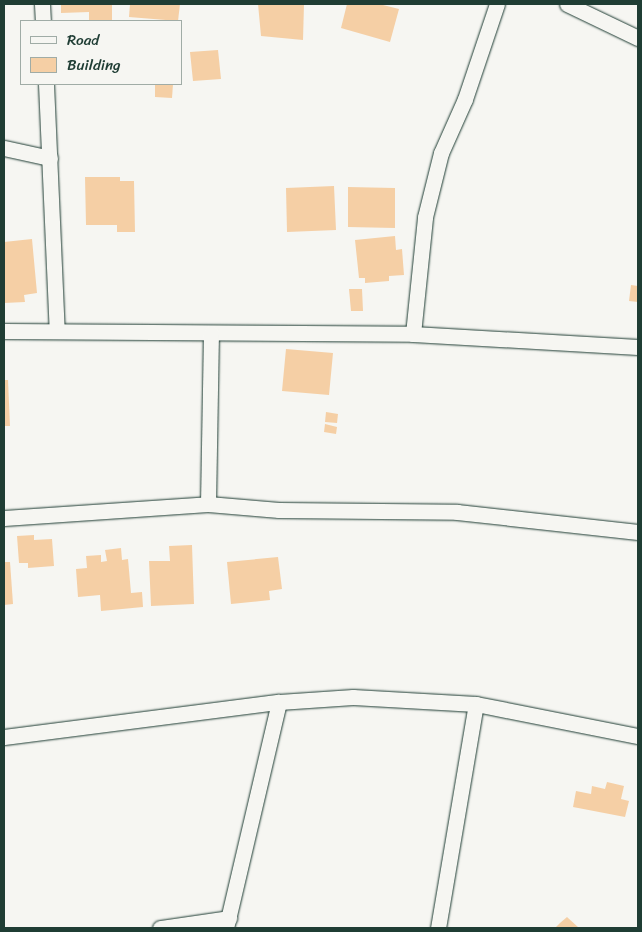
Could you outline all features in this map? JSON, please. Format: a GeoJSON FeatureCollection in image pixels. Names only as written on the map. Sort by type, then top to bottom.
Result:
{"type":"FeatureCollection","features":[{"type":"Feature","properties":{"kind":"street"},"geometry":{"type":"LineString","coordinates":[[42,4],[43,20]]}},
{"type":"Feature","properties":{"kind":"street"},"geometry":{"type":"LineString","coordinates":[[413,334],[425,217],[439,162],[497,4]]}},
{"type":"Feature","properties":{"kind":"street"},"geometry":{"type":"LineString","coordinates":[[567,4],[638,38]]}},
{"type":"Feature","properties":{"kind":"street"},"geometry":{"type":"LineString","coordinates":[[46,85],[57,331]]}},
{"type":"Feature","properties":{"kind":"street"},"geometry":{"type":"LineString","coordinates":[[4,148],[50,158]]}},
{"type":"Feature","properties":{"kind":"street"},"geometry":{"type":"LineString","coordinates":[[4,331],[413,334],[638,347]]}},
{"type":"Feature","properties":{"kind":"street"},"geometry":{"type":"LineString","coordinates":[[208,504],[211,333]]}},
{"type":"Feature","properties":{"kind":"street"},"geometry":{"type":"LineString","coordinates":[[4,518],[208,504],[279,510],[457,512],[638,532]]}},
{"type":"Feature","properties":{"kind":"street"},"geometry":{"type":"LineString","coordinates":[[4,737],[279,702],[353,697],[476,704],[638,736]]}},
{"type":"Feature","properties":{"kind":"street"},"geometry":{"type":"LineString","coordinates":[[160,928],[228,923],[279,702]]}},
{"type":"Feature","properties":{"kind":"street"},"geometry":{"type":"LineString","coordinates":[[438,928],[476,704]]}},
{"type":"Feature","properties":{"kind":"building"},"geometry":{"type":"Polygon","coordinates":[[[61,4],[112,4],[112,20],[89,20],[89,12],[61,13],[61,4]]]}},
{"type":"Feature","properties":{"kind":"building"},"geometry":{"type":"Polygon","coordinates":[[[130,4],[180,4],[178,20],[129,17],[130,4]]]}},
{"type":"Feature","properties":{"kind":"building"},"geometry":{"type":"Polygon","coordinates":[[[258,4],[304,4],[303,40],[261,36],[258,4]]]}},
{"type":"Feature","properties":{"kind":"building"},"geometry":{"type":"Polygon","coordinates":[[[347,4],[379,4],[399,9],[390,42],[341,28],[347,4]]]}},
{"type":"Feature","properties":{"kind":"building"},"geometry":{"type":"Polygon","coordinates":[[[218,50],[221,79],[193,81],[190,52],[218,50]]]}},
{"type":"Feature","properties":{"kind":"building"},"geometry":{"type":"Polygon","coordinates":[[[155,85],[173,85],[172,98],[155,97],[155,85]]]}},
{"type":"Feature","properties":{"kind":"building"},"geometry":{"type":"Polygon","coordinates":[[[85,177],[120,177],[120,181],[134,181],[135,232],[117,232],[117,225],[86,225],[85,177]]]}},
{"type":"Feature","properties":{"kind":"building"},"geometry":{"type":"Polygon","coordinates":[[[334,186],[336,230],[287,232],[286,188],[334,186]]]}},
{"type":"Feature","properties":{"kind":"building"},"geometry":{"type":"Polygon","coordinates":[[[348,187],[395,188],[395,228],[348,227],[348,187]]]}},
{"type":"Feature","properties":{"kind":"building"},"geometry":{"type":"Polygon","coordinates":[[[395,236],[396,250],[402,249],[404,275],[389,276],[389,281],[365,283],[365,278],[359,278],[355,240],[395,236]]]}},
{"type":"Feature","properties":{"kind":"building"},"geometry":{"type":"Polygon","coordinates":[[[32,239],[37,293],[24,295],[25,302],[4,303],[4,242],[32,239]]]}},
{"type":"Feature","properties":{"kind":"building"},"geometry":{"type":"Polygon","coordinates":[[[631,285],[638,286],[638,302],[629,301],[631,285]]]}},
{"type":"Feature","properties":{"kind":"building"},"geometry":{"type":"Polygon","coordinates":[[[349,289],[362,289],[363,311],[351,311],[349,289]]]}},
{"type":"Feature","properties":{"kind":"building"},"geometry":{"type":"Polygon","coordinates":[[[286,349],[333,353],[329,395],[282,391],[286,349]]]}},
{"type":"Feature","properties":{"kind":"building"},"geometry":{"type":"Polygon","coordinates":[[[4,380],[8,380],[10,426],[4,426],[4,380]]]}},
{"type":"Feature","properties":{"kind":"building"},"geometry":{"type":"Polygon","coordinates":[[[326,412],[338,414],[337,423],[325,422],[326,412]]]}},
{"type":"Feature","properties":{"kind":"building"},"geometry":{"type":"Polygon","coordinates":[[[325,424],[337,427],[336,434],[324,432],[325,424]]]}},
{"type":"Feature","properties":{"kind":"building"},"geometry":{"type":"Polygon","coordinates":[[[34,535],[34,540],[52,539],[54,566],[28,568],[28,563],[19,563],[17,536],[34,535]]]}},
{"type":"Feature","properties":{"kind":"building"},"geometry":{"type":"Polygon","coordinates":[[[192,545],[194,604],[151,606],[149,561],[170,561],[169,546],[192,545]]]}},
{"type":"Feature","properties":{"kind":"building"},"geometry":{"type":"Polygon","coordinates":[[[121,548],[122,560],[128,559],[131,593],[142,592],[143,607],[101,611],[100,595],[78,597],[76,569],[87,568],[86,556],[101,555],[101,562],[107,561],[105,550],[121,548]]]}},
{"type":"Feature","properties":{"kind":"building"},"geometry":{"type":"Polygon","coordinates":[[[278,557],[282,589],[269,591],[270,600],[231,604],[227,562],[278,557]]]}},
{"type":"Feature","properties":{"kind":"building"},"geometry":{"type":"Polygon","coordinates":[[[4,562],[10,562],[13,604],[4,605],[4,562]]]}},
{"type":"Feature","properties":{"kind":"building"},"geometry":{"type":"Polygon","coordinates":[[[607,782],[624,786],[621,799],[629,801],[625,817],[573,807],[576,791],[591,794],[592,786],[605,789],[607,782]]]}},
{"type":"Feature","properties":{"kind":"building"},"geometry":{"type":"Polygon","coordinates":[[[567,917],[579,928],[555,928],[560,923],[567,917]]]}}]}
